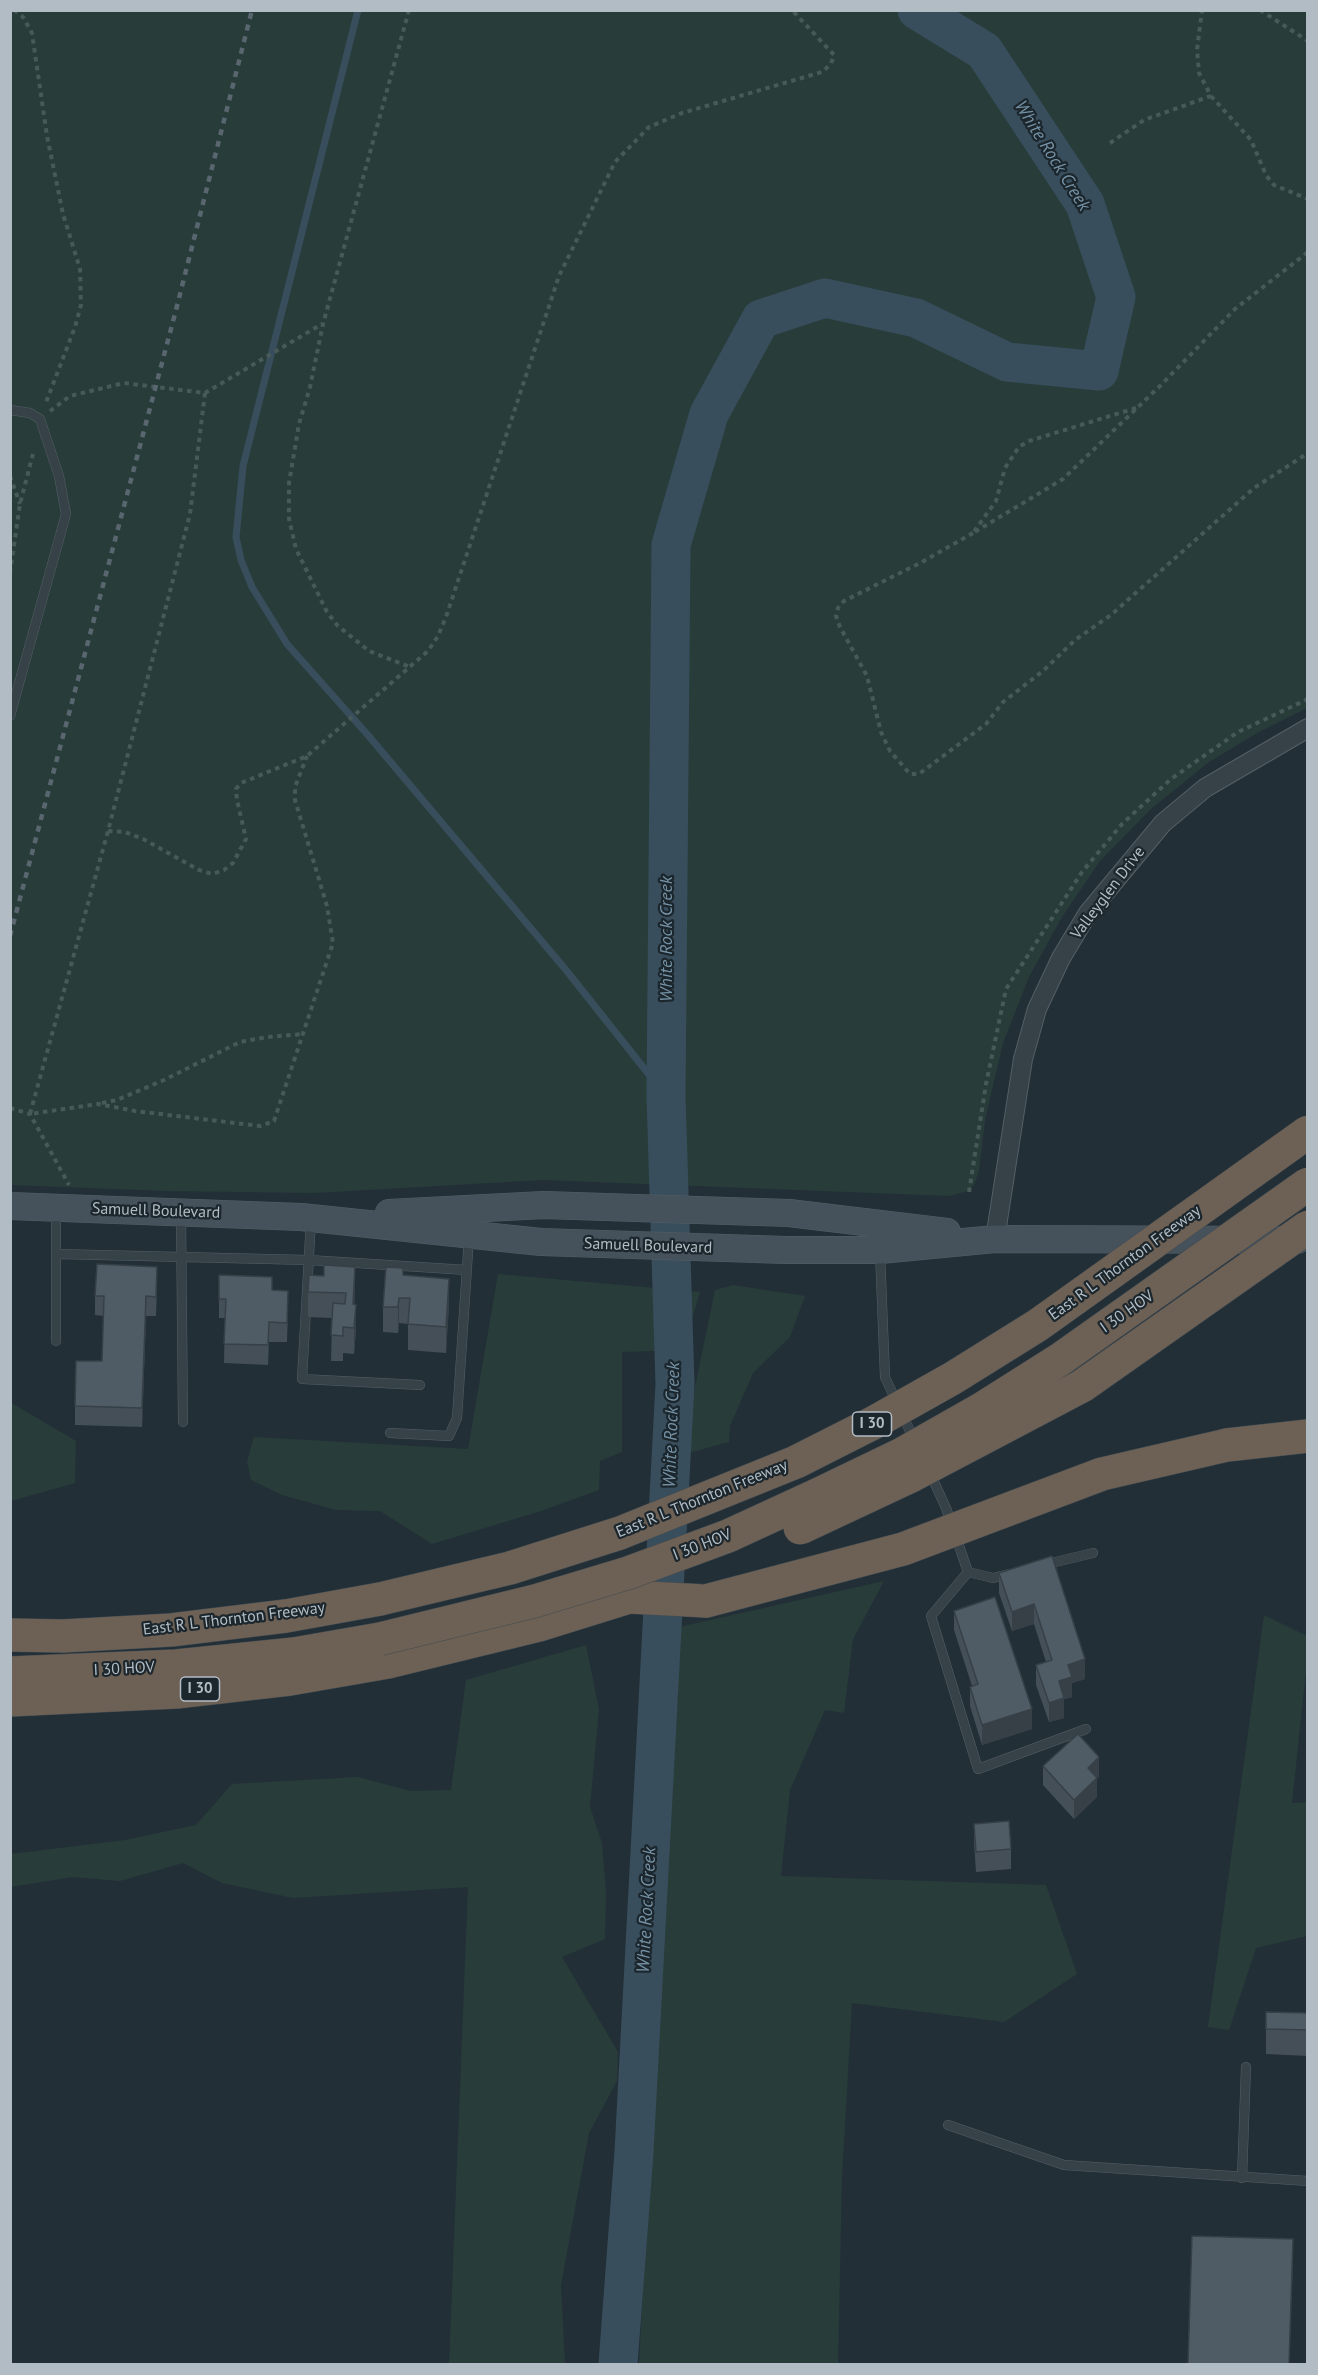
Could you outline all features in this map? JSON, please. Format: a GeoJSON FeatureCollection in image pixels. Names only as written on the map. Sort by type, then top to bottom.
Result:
{"type":"FeatureCollection","features":[{"type":"Feature","properties":{"kind":"highway","name":"East R L Thornton Freeway"},"geometry":{"type":"LineString","coordinates":[[10,1635],[63,1636],[171,1630],[286,1616],[380,1599],[510,1568],[620,1533],[796,1462],[953,1378],[1038,1325],[1308,1132]]}},
{"type":"Feature","properties":{"kind":"highway","name":"I 30 HOV"},"geometry":{"type":"LineString","coordinates":[[10,1673],[177,1666],[294,1654],[384,1650],[628,1573],[728,1536],[828,1490],[963,1419],[1062,1358],[1308,1184]]}},
{"type":"Feature","properties":{"kind":"highway","name":"I 30"},"geometry":{"type":"LineString","coordinates":[[10,1700],[176,1692],[290,1679],[384,1650],[539,1624],[628,1597],[826,1517],[997,1432],[1082,1386],[1308,1227]]}},
{"type":"Feature","properties":{"kind":"highway"},"geometry":{"type":"LineString","coordinates":[[628,1597],[706,1601],[852,1564],[963,1528],[1102,1474],[1227,1445],[1308,1436]]}},
{"type":"Feature","properties":{"kind":"main road","name":"Samuell Boulevard"},"geometry":{"type":"LineString","coordinates":[[307,1217],[544,1205],[789,1213],[995,1239]]}},
{"type":"Feature","properties":{"kind":"main road","name":"Samuell Boulevard"},"geometry":{"type":"LineString","coordinates":[[10,1206],[307,1217],[541,1242],[786,1250],[880,1250],[995,1239],[1308,1240]]}},
{"type":"Feature","properties":{"kind":"street","name":"Valleyglen Drive"},"geometry":{"type":"LineString","coordinates":[[995,1239],[1023,1059],[1037,1009],[1061,958],[1089,913],[1163,824],[1205,788],[1308,728]]}},
{"type":"Feature","properties":{"kind":"lane"},"geometry":{"type":"LineString","coordinates":[[10,410],[30,413],[40,419],[59,476],[66,514],[10,716]]}},
{"type":"Feature","properties":{"kind":"lane"},"geometry":{"type":"LineString","coordinates":[[56,1341],[56,1254],[69,1208]]}},
{"type":"Feature","properties":{"kind":"lane"},"geometry":{"type":"LineString","coordinates":[[182,1212],[183,1422]]}},
{"type":"Feature","properties":{"kind":"lane"},"geometry":{"type":"LineString","coordinates":[[307,1217],[309,1260],[302,1379],[420,1385]]}},
{"type":"Feature","properties":{"kind":"lane"},"geometry":{"type":"LineString","coordinates":[[390,1433],[449,1436],[457,1418],[470,1235]]}},
{"type":"Feature","properties":{"kind":"lane"},"geometry":{"type":"LineString","coordinates":[[880,1250],[885,1377],[945,1508],[968,1572]]}},
{"type":"Feature","properties":{"kind":"lane"},"geometry":{"type":"LineString","coordinates":[[56,1254],[309,1260],[467,1270]]}},
{"type":"Feature","properties":{"kind":"lane"},"geometry":{"type":"LineString","coordinates":[[1038,1567],[1093,1553]]}},
{"type":"Feature","properties":{"kind":"lane"},"geometry":{"type":"LineString","coordinates":[[968,1572],[993,1578],[1016,1572]]}},
{"type":"Feature","properties":{"kind":"lane"},"geometry":{"type":"LineString","coordinates":[[968,1572],[931,1616],[978,1769],[1086,1729]]}},
{"type":"Feature","properties":{"kind":"lane"},"geometry":{"type":"LineString","coordinates":[[1242,2178],[1246,2067]]}},
{"type":"Feature","properties":{"kind":"lane"},"geometry":{"type":"LineString","coordinates":[[948,2125],[1064,2165],[1308,2181]]}},
{"type":"Feature","properties":{"kind":"path"},"geometry":{"type":"LineString","coordinates":[[10,573],[20,504],[40,419],[75,327],[81,305],[82,286],[80,269],[63,214],[47,136],[32,33],[22,17],[14,10]]}},
{"type":"Feature","properties":{"kind":"path"},"geometry":{"type":"LineString","coordinates":[[409,10],[323,324],[295,443],[289,483],[289,519],[296,549],[308,579],[338,626],[369,651],[411,667]]}},
{"type":"Feature","properties":{"kind":"path"},"geometry":{"type":"LineString","coordinates":[[108,831],[125,832],[143,839],[199,870],[212,874],[224,870],[233,863],[246,839],[236,789],[241,783],[268,770],[307,756],[428,651],[438,636],[559,276],[615,162],[649,127],[682,113],[815,74],[831,64],[834,55],[792,10]]}},
{"type":"Feature","properties":{"kind":"path"},"geometry":{"type":"LineString","coordinates":[[1202,10],[1197,50],[1199,73],[1211,96],[1251,140],[1274,184],[1308,199]]}},
{"type":"Feature","properties":{"kind":"path"},"geometry":{"type":"LineString","coordinates":[[1260,10],[1308,41]]}},
{"type":"Feature","properties":{"kind":"path"},"geometry":{"type":"LineString","coordinates":[[1110,144],[1144,120],[1211,96]]}},
{"type":"Feature","properties":{"kind":"path"},"geometry":{"type":"LineString","coordinates":[[1308,252],[1235,309],[1063,479],[922,562],[844,601],[838,608],[840,627],[867,676],[881,732],[890,751],[910,774],[919,774],[986,724],[1003,702],[1043,671],[1075,640],[1111,615],[1254,488],[1308,453]]}},
{"type":"Feature","properties":{"kind":"path"},"geometry":{"type":"LineString","coordinates":[[40,419],[70,396],[124,383],[205,393],[323,324]]}},
{"type":"Feature","properties":{"kind":"path"},"geometry":{"type":"LineString","coordinates":[[69,1208],[30,1114],[108,831],[190,514],[205,393]]}},
{"type":"Feature","properties":{"kind":"path"},"geometry":{"type":"LineString","coordinates":[[973,533],[992,508],[1010,457],[1019,447],[1029,441],[1136,408]]}},
{"type":"Feature","properties":{"kind":"path"},"geometry":{"type":"LineString","coordinates":[[10,476],[20,504]]}},
{"type":"Feature","properties":{"kind":"path"},"geometry":{"type":"LineString","coordinates":[[10,536],[16,538]]}},
{"type":"Feature","properties":{"kind":"path"},"geometry":{"type":"LineString","coordinates":[[98,1104],[135,1111],[268,1125],[276,1118],[330,954],[333,932],[295,800],[295,787],[307,756]]}},
{"type":"Feature","properties":{"kind":"path"},"geometry":{"type":"LineString","coordinates":[[10,1108],[30,1114],[117,1100],[164,1080],[240,1042],[267,1036],[304,1034]]}},
{"type":"Feature","properties":{"kind":"green space"},"geometry":{"type":"Polygon","coordinates":[[[11,11],[1307,11],[1307,708],[1259,732],[1209,762],[1151,809],[1100,861],[1062,917],[1029,977],[1003,1043],[985,1120],[979,1171],[974,1185],[967,1191],[950,1196],[543,1180],[314,1193],[166,1191],[11,1185],[11,11]]]}},
{"type":"Feature","properties":{"kind":"green space"},"geometry":{"type":"Polygon","coordinates":[[[498,1274],[700,1292],[683,1350],[622,1352],[622,1452],[600,1461],[599,1490],[541,1511],[432,1544],[380,1511],[336,1510],[282,1495],[251,1480],[247,1461],[254,1437],[468,1449],[498,1274]]]}},
{"type":"Feature","properties":{"kind":"green space"},"geometry":{"type":"Polygon","coordinates":[[[733,1285],[805,1296],[790,1337],[753,1373],[730,1426],[729,1442],[681,1455],[715,1290],[733,1285]]]}},
{"type":"Feature","properties":{"kind":"green space"},"geometry":{"type":"Polygon","coordinates":[[[10,1402],[76,1441],[75,1483],[11,1501],[10,1402]]]}},
{"type":"Feature","properties":{"kind":"green space"},"geometry":{"type":"Polygon","coordinates":[[[884,1581],[853,1639],[844,1713],[825,1710],[790,1790],[781,1876],[1046,1885],[1077,1974],[1004,2022],[852,2003],[842,2177],[838,2364],[639,2364],[679,1627],[884,1581]]]}},
{"type":"Feature","properties":{"kind":"green space"},"geometry":{"type":"Polygon","coordinates":[[[1264,1615],[1307,1636],[1307,1661],[1292,1803],[1307,1802],[1307,1936],[1256,1948],[1229,2030],[1208,2027],[1264,1615]]]}},
{"type":"Feature","properties":{"kind":"green space"},"geometry":{"type":"Polygon","coordinates":[[[586,1645],[599,1709],[590,1807],[602,1843],[606,1894],[605,1939],[562,1957],[618,2052],[617,2081],[589,2133],[561,2285],[565,2364],[449,2364],[468,1887],[293,1898],[222,1883],[183,1863],[120,1881],[73,1877],[11,1887],[11,1854],[125,1840],[196,1825],[232,1784],[358,1777],[410,1791],[451,1790],[466,1680],[586,1645]]]}},
{"type":"Feature","properties":{"kind":"building"},"geometry":{"type":"Polygon","coordinates":[[[97,1264],[157,1267],[156,1297],[146,1296],[142,1408],[75,1406],[76,1361],[102,1361],[104,1296],[95,1296],[97,1264]]]}},
{"type":"Feature","properties":{"kind":"building"},"geometry":{"type":"Polygon","coordinates":[[[324,1265],[355,1267],[354,1328],[343,1327],[343,1336],[331,1335],[333,1303],[345,1304],[346,1293],[308,1292],[309,1275],[324,1276],[324,1265]]]}},
{"type":"Feature","properties":{"kind":"building"},"geometry":{"type":"Polygon","coordinates":[[[386,1267],[403,1268],[403,1275],[449,1279],[446,1327],[408,1324],[410,1298],[399,1298],[398,1307],[383,1307],[386,1267]]]}},
{"type":"Feature","properties":{"kind":"building"},"geometry":{"type":"Polygon","coordinates":[[[219,1275],[272,1277],[272,1290],[288,1291],[287,1323],[269,1322],[268,1345],[224,1344],[226,1299],[219,1299],[219,1275]]]}},
{"type":"Feature","properties":{"kind":"building"},"geometry":{"type":"Polygon","coordinates":[[[1052,1556],[1085,1659],[1068,1665],[1072,1677],[1059,1681],[1064,1698],[1049,1703],[1036,1665],[1052,1660],[1034,1604],[1012,1612],[999,1573],[1052,1556]]]}},
{"type":"Feature","properties":{"kind":"building"},"geometry":{"type":"Polygon","coordinates":[[[995,1597],[1032,1709],[982,1725],[970,1687],[978,1684],[954,1611],[995,1597]]]}},
{"type":"Feature","properties":{"kind":"building"},"geometry":{"type":"Polygon","coordinates":[[[1078,1734],[1099,1757],[1088,1768],[1097,1778],[1074,1800],[1043,1766],[1078,1734]]]}},
{"type":"Feature","properties":{"kind":"building"},"geometry":{"type":"Polygon","coordinates":[[[1009,1821],[1011,1849],[976,1852],[974,1824],[1009,1821]]]}},
{"type":"Feature","properties":{"kind":"building"},"geometry":{"type":"Polygon","coordinates":[[[1266,2012],[1308,2013],[1308,2030],[1266,2029],[1266,2012]]]}},
{"type":"Feature","properties":{"kind":"building"},"geometry":{"type":"Polygon","coordinates":[[[1192,2236],[1293,2239],[1289,2364],[1188,2364],[1192,2236]]]}},
{"type":"Feature","properties":{"kind":"waterway"},"geometry":{"type":"LineString","coordinates":[[358,10],[243,466],[236,537],[241,560],[252,587],[287,644],[367,734],[566,970],[666,1096]]}},
{"type":"Feature","properties":{"kind":"waterway","name":"White Rock Creek"},"geometry":{"type":"LineString","coordinates":[[618,2364],[634,2152],[675,1384],[666,1096],[671,545],[709,414],[761,319],[825,298],[916,318],[1007,362],[1099,371],[1116,297],[1085,204],[984,51],[917,10]]}},
{"type":"Feature","properties":{"kind":"railway"},"geometry":{"type":"LineString","coordinates":[[10,936],[176,310],[252,10]]}}]}
